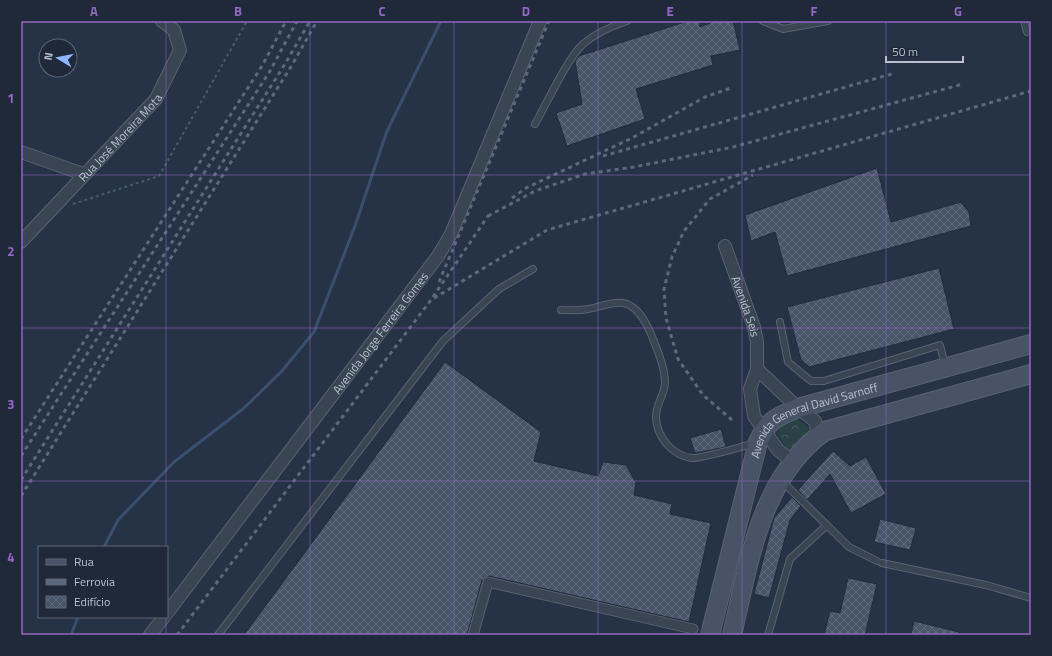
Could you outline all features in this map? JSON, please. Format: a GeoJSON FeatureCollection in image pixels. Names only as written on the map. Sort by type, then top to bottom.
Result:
{"type":"FeatureCollection","features":[{"type":"Feature","properties":{"kind":"main road","name":"Avenida General David Sarnoff"},"geometry":{"type":"LineString","coordinates":[[701,632],[761,436],[772,420],[798,408],[1031,344]]}},
{"type":"Feature","properties":{"kind":"main road"},"geometry":{"type":"LineString","coordinates":[[969,361],[978,389]]}},
{"type":"Feature","properties":{"kind":"main road","name":"Avenida General David Sarnoff"},"geometry":{"type":"LineString","coordinates":[[732,635],[756,533],[780,478],[795,459],[818,435],[825,431],[1031,374]]}},
{"type":"Feature","properties":{"kind":"street","name":"Rua José Moreira Mota"},"geometry":{"type":"LineString","coordinates":[[21,242],[83,174],[143,115],[156,99],[180,50],[174,30],[162,21]]}},
{"type":"Feature","properties":{"kind":"street","name":"Avenida Jorge Ferreira Gomes"},"geometry":{"type":"LineString","coordinates":[[168,612],[438,256],[451,234],[540,21]]}},
{"type":"Feature","properties":{"kind":"street"},"geometry":{"type":"LineString","coordinates":[[21,152],[83,174]]}},
{"type":"Feature","properties":{"kind":"street","name":"Avenida Seis"},"geometry":{"type":"LineString","coordinates":[[725,246],[754,327],[757,342],[757,369],[751,381],[750,400],[754,416],[761,436],[787,457],[795,459]]}},
{"type":"Feature","properties":{"kind":"street"},"geometry":{"type":"LineString","coordinates":[[757,369],[798,408],[815,421],[818,435]]}},
{"type":"Feature","properties":{"kind":"street"},"geometry":{"type":"LineString","coordinates":[[473,635],[488,582],[701,632]]}},
{"type":"Feature","properties":{"kind":"street"},"geometry":{"type":"LineString","coordinates":[[150,635],[163,618]]}},
{"type":"Feature","properties":{"kind":"lane"},"geometry":{"type":"LineString","coordinates":[[535,124],[570,63],[583,44],[607,28],[627,21]]}},
{"type":"Feature","properties":{"kind":"lane"},"geometry":{"type":"LineString","coordinates":[[763,21],[783,29],[828,21]]}},
{"type":"Feature","properties":{"kind":"lane"},"geometry":{"type":"LineString","coordinates":[[1024,21],[1027,32]]}},
{"type":"Feature","properties":{"kind":"lane"},"geometry":{"type":"LineString","coordinates":[[218,635],[443,341],[499,289],[533,269]]}},
{"type":"Feature","properties":{"kind":"lane"},"geometry":{"type":"LineString","coordinates":[[561,310],[587,309],[617,303],[626,304],[637,310],[647,325],[660,356],[664,376],[665,385],[657,403],[656,418],[658,432],[668,446],[681,455],[693,458],[761,436]]}},
{"type":"Feature","properties":{"kind":"lane"},"geometry":{"type":"LineString","coordinates":[[780,322],[788,362],[811,381],[824,381],[940,345],[945,368]]}},
{"type":"Feature","properties":{"kind":"lane"},"geometry":{"type":"LineString","coordinates":[[780,478],[849,547],[880,562],[986,585],[1031,598]]}},
{"type":"Feature","properties":{"kind":"lane"},"geometry":{"type":"LineString","coordinates":[[768,635],[790,559],[827,525]]}},
{"type":"Feature","properties":{"kind":"path"},"geometry":{"type":"LineString","coordinates":[[72,204],[159,176],[247,21]]}},
{"type":"Feature","properties":{"kind":"green space"},"geometry":{"type":"Polygon","coordinates":[[[797,419],[809,428],[810,437],[796,450],[786,448],[778,435],[779,428],[797,419]]]}},
{"type":"Feature","properties":{"kind":"building"},"geometry":{"type":"Polygon","coordinates":[[[688,21],[699,21],[700,27],[715,21],[733,21],[740,50],[711,56],[713,65],[636,89],[645,119],[567,146],[556,113],[582,104],[575,61],[579,56],[688,21]]]}},
{"type":"Feature","properties":{"kind":"building"},"geometry":{"type":"Polygon","coordinates":[[[877,168],[891,222],[961,202],[969,212],[971,226],[787,276],[775,232],[751,241],[745,215],[877,168]]]}},
{"type":"Feature","properties":{"kind":"building"},"geometry":{"type":"Polygon","coordinates":[[[939,268],[954,329],[809,367],[801,360],[787,307],[939,268]]]}},
{"type":"Feature","properties":{"kind":"building"},"geometry":{"type":"Polygon","coordinates":[[[445,362],[541,432],[534,461],[598,476],[603,462],[626,465],[636,483],[634,495],[672,504],[670,514],[711,523],[689,622],[489,576],[482,580],[467,635],[244,635],[445,362]]]}},
{"type":"Feature","properties":{"kind":"building"},"geometry":{"type":"Polygon","coordinates":[[[721,429],[726,447],[695,453],[690,438],[721,429]]]}},
{"type":"Feature","properties":{"kind":"building"},"geometry":{"type":"Polygon","coordinates":[[[833,451],[850,466],[866,457],[886,494],[851,513],[830,474],[807,500],[798,490],[833,451]]]}},
{"type":"Feature","properties":{"kind":"building"},"geometry":{"type":"Polygon","coordinates":[[[792,497],[801,506],[790,520],[769,598],[754,594],[774,518],[792,497]]]}},
{"type":"Feature","properties":{"kind":"building"},"geometry":{"type":"Polygon","coordinates":[[[880,519],[916,528],[910,550],[874,542],[880,519]]]}},
{"type":"Feature","properties":{"kind":"building"},"geometry":{"type":"Polygon","coordinates":[[[848,578],[877,584],[865,635],[824,635],[830,611],[840,613],[848,578]]]}},
{"type":"Feature","properties":{"kind":"building"},"geometry":{"type":"Polygon","coordinates":[[[914,621],[959,632],[959,635],[911,635],[914,621]]]}},
{"type":"Feature","properties":{"kind":"waterway"},"geometry":{"type":"LineString","coordinates":[[105,546],[118,520],[174,462],[244,408],[281,372],[314,332],[355,226],[387,131],[441,21]]}},
{"type":"Feature","properties":{"kind":"waterway"},"geometry":{"type":"LineString","coordinates":[[71,635],[78,618]]}},
{"type":"Feature","properties":{"kind":"railway"},"geometry":{"type":"LineString","coordinates":[[21,439],[262,66],[286,21]]}},
{"type":"Feature","properties":{"kind":"railway"},"geometry":{"type":"LineString","coordinates":[[21,456],[270,71],[297,21]]}},
{"type":"Feature","properties":{"kind":"railway"},"geometry":{"type":"LineString","coordinates":[[21,480],[285,64],[310,21]]}},
{"type":"Feature","properties":{"kind":"railway"},"geometry":{"type":"LineString","coordinates":[[21,496],[292,65],[317,21]]}},
{"type":"Feature","properties":{"kind":"railway"},"geometry":{"type":"LineString","coordinates":[[439,282],[549,21]]}},
{"type":"Feature","properties":{"kind":"railway"},"geometry":{"type":"LineString","coordinates":[[603,156],[895,73]]}},
{"type":"Feature","properties":{"kind":"railway"},"geometry":{"type":"LineString","coordinates":[[488,216],[535,191],[585,174],[634,167],[733,147],[963,84]]}},
{"type":"Feature","properties":{"kind":"railway"},"geometry":{"type":"LineString","coordinates":[[512,198],[526,188],[632,138],[705,97],[731,88]]}},
{"type":"Feature","properties":{"kind":"railway"},"geometry":{"type":"LineString","coordinates":[[177,635],[431,300],[547,230],[1031,91]]}},
{"type":"Feature","properties":{"kind":"railway"},"geometry":{"type":"LineString","coordinates":[[732,420],[703,395],[678,359],[666,318],[664,289],[672,257],[684,231],[710,199],[753,175]]}},
{"type":"Feature","properties":{"kind":"railway"},"geometry":{"type":"LineString","coordinates":[[433,297],[488,216],[493,213]]}}]}
